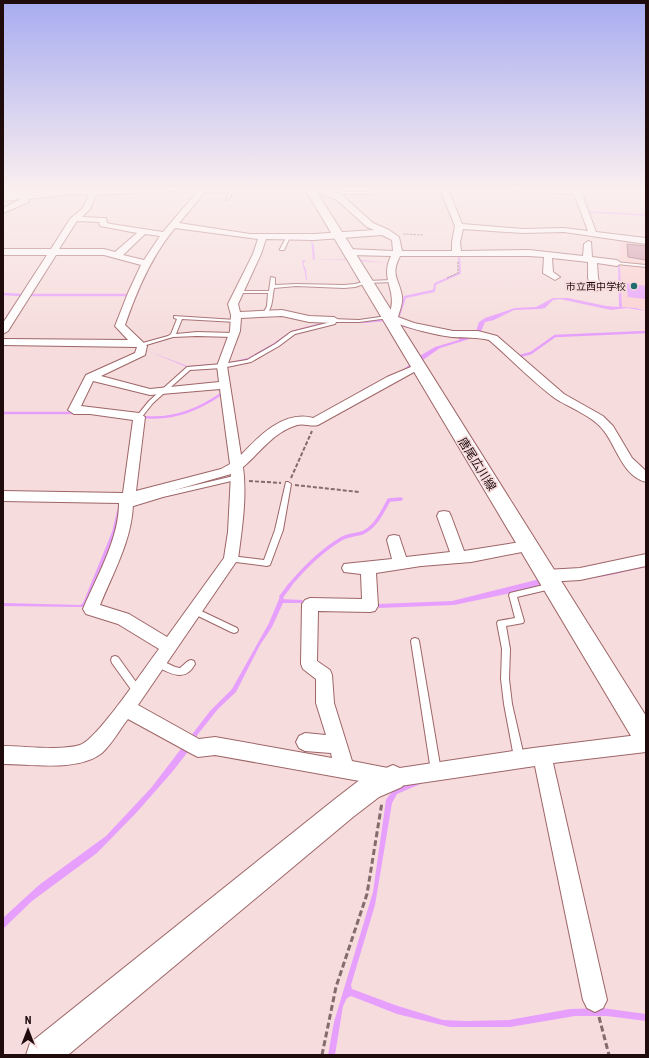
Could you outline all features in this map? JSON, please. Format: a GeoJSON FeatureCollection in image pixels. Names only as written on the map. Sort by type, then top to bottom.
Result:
{"type":"FeatureCollection","features":[{"type":"Feature","properties":{"kind":"main road","name":"唐尾広川線"},"geometry":{"type":"LineString","coordinates":[[340,238],[527,546],[646,738]]}},
{"type":"Feature","properties":{"kind":"main road"},"geometry":{"type":"LineString","coordinates":[[42,1055],[344,808],[370,788],[389,780]]}},
{"type":"Feature","properties":{"kind":"street"},"geometry":{"type":"LineString","coordinates":[[3,331],[62,238]]}},
{"type":"Feature","properties":{"kind":"street"},"geometry":{"type":"LineString","coordinates":[[116,256],[136,238]]}},
{"type":"Feature","properties":{"kind":"street"},"geometry":{"type":"LineString","coordinates":[[164,238],[139,277],[120,326],[142,346],[140,355],[90,377],[74,410],[90,410],[138,417],[124,530],[91,609],[123,619],[170,647]]}},
{"type":"Feature","properties":{"kind":"street"},"geometry":{"type":"LineString","coordinates":[[3,755],[70,756],[84,753],[96,746],[138,692],[230,559],[235,532],[238,475],[223,364],[233,335],[236,318],[233,304],[257,254],[262,238]]}},
{"type":"Feature","properties":{"kind":"street"},"geometry":{"type":"LineString","coordinates":[[395,238],[400,252]]}},
{"type":"Feature","properties":{"kind":"street"},"geometry":{"type":"LineString","coordinates":[[457,238],[457,254]]}},
{"type":"Feature","properties":{"kind":"street"},"geometry":{"type":"LineString","coordinates":[[632,238],[646,240]]}},
{"type":"Feature","properties":{"kind":"street"},"geometry":{"type":"LineString","coordinates":[[529,243],[529,253]]}},
{"type":"Feature","properties":{"kind":"street"},"geometry":{"type":"LineString","coordinates":[[588,244],[596,288]]}},
{"type":"Feature","properties":{"kind":"street"},"geometry":{"type":"LineString","coordinates":[[3,252],[104,252],[147,264]]}},
{"type":"Feature","properties":{"kind":"street"},"geometry":{"type":"LineString","coordinates":[[400,252],[392,262],[390,270],[392,281],[398,297],[398,306],[390,319],[412,326],[453,334],[477,334],[493,338],[560,396],[599,419],[609,429],[627,461],[646,478]]}},
{"type":"Feature","properties":{"kind":"street"},"geometry":{"type":"LineString","coordinates":[[352,257],[400,252],[421,254],[529,253],[617,263]]}},
{"type":"Feature","properties":{"kind":"street"},"geometry":{"type":"LineString","coordinates":[[548,255],[548,272],[554,276],[557,288]]}},
{"type":"Feature","properties":{"kind":"street"},"geometry":{"type":"LineString","coordinates":[[236,318],[282,313],[309,319],[334,320]]}},
{"type":"Feature","properties":{"kind":"street"},"geometry":{"type":"LineString","coordinates":[[3,342],[139,344]]}},
{"type":"Feature","properties":{"kind":"street"},"geometry":{"type":"LineString","coordinates":[[238,475],[263,439],[299,419],[308,419],[314,422],[342,408],[416,364]]}},
{"type":"Feature","properties":{"kind":"street"},"geometry":{"type":"LineString","coordinates":[[90,377],[133,389],[162,392],[225,385]]}},
{"type":"Feature","properties":{"kind":"street"},"geometry":{"type":"LineString","coordinates":[[238,475],[261,454]]}},
{"type":"Feature","properties":{"kind":"street"},"geometry":{"type":"LineString","coordinates":[[3,496],[127,500],[225,472],[238,475]]}},
{"type":"Feature","properties":{"kind":"street"},"geometry":{"type":"LineString","coordinates":[[444,516],[459,557]]}},
{"type":"Feature","properties":{"kind":"street"},"geometry":{"type":"LineString","coordinates":[[394,540],[401,563]]}},
{"type":"Feature","properties":{"kind":"street"},"geometry":{"type":"LineString","coordinates":[[349,568],[368,568],[459,557],[527,546]]}},
{"type":"Feature","properties":{"kind":"street"},"geometry":{"type":"LineString","coordinates":[[549,581],[646,560]]}},
{"type":"Feature","properties":{"kind":"street"},"geometry":{"type":"LineString","coordinates":[[344,769],[326,703],[324,675],[309,664],[310,604],[370,606],[368,568]]}},
{"type":"Feature","properties":{"kind":"street"},"geometry":{"type":"LineString","coordinates":[[126,708],[198,748],[215,746],[344,769],[389,780],[436,771],[646,743]]}},
{"type":"Feature","properties":{"kind":"street"},"geometry":{"type":"LineString","coordinates":[[305,742],[338,745]]}},
{"type":"Feature","properties":{"kind":"street"},"geometry":{"type":"LineString","coordinates":[[542,756],[598,1009]]}},
{"type":"Feature","properties":{"kind":"lane"},"geometry":{"type":"LineString","coordinates":[[282,249],[287,238]]}},
{"type":"Feature","properties":{"kind":"lane"},"geometry":{"type":"LineString","coordinates":[[617,263],[646,266]]}},
{"type":"Feature","properties":{"kind":"lane"},"geometry":{"type":"LineString","coordinates":[[265,314],[269,306],[273,278]]}},
{"type":"Feature","properties":{"kind":"lane"},"geometry":{"type":"LineString","coordinates":[[239,292],[272,289],[285,285],[347,287],[367,282],[392,281]]}},
{"type":"Feature","properties":{"kind":"lane"},"geometry":{"type":"LineString","coordinates":[[172,336],[178,317],[236,318]]}},
{"type":"Feature","properties":{"kind":"lane"},"geometry":{"type":"LineString","coordinates":[[138,417],[162,392],[189,368],[249,361],[277,345],[293,333],[333,323],[334,320],[359,321],[390,319]]}},
{"type":"Feature","properties":{"kind":"lane"},"geometry":{"type":"LineString","coordinates":[[139,344],[172,336],[197,334],[233,335]]}},
{"type":"Feature","properties":{"kind":"lane"},"geometry":{"type":"LineString","coordinates":[[205,362],[223,364]]}},
{"type":"Feature","properties":{"kind":"lane"},"geometry":{"type":"LineString","coordinates":[[230,559],[267,563],[279,530],[288,484]]}},
{"type":"Feature","properties":{"kind":"lane"},"geometry":{"type":"LineString","coordinates":[[518,752],[508,704],[505,679],[506,649],[501,623],[520,621],[512,595],[549,581]]}},
{"type":"Feature","properties":{"kind":"lane"},"geometry":{"type":"LineString","coordinates":[[195,611],[234,630]]}},
{"type":"Feature","properties":{"kind":"lane"},"geometry":{"type":"LineString","coordinates":[[415,641],[436,771]]}},
{"type":"Feature","properties":{"kind":"lane"},"geometry":{"type":"LineString","coordinates":[[115,660],[138,692]]}},
{"type":"Feature","properties":{"kind":"lane"},"geometry":{"type":"LineString","coordinates":[[158,663],[174,672],[182,672],[191,664]]}},
{"type":"Feature","properties":{"kind":"path"},"geometry":{"type":"LineString","coordinates":[[447,278],[458,273],[457,254]]}},
{"type":"Feature","properties":{"kind":"path"},"geometry":{"type":"LineString","coordinates":[[288,484],[314,426],[314,422]]}},
{"type":"Feature","properties":{"kind":"path"},"geometry":{"type":"LineString","coordinates":[[238,475],[288,484],[359,492]]}},
{"type":"Feature","properties":{"kind":"path"},"geometry":{"type":"LineString","coordinates":[[322,1055],[336,987],[367,894],[389,780]]}},
{"type":"Feature","properties":{"kind":"path"},"geometry":{"type":"LineString","coordinates":[[598,1009],[608,1055]]}},
{"type":"Feature","properties":{"kind":"shaded area"},"geometry":{"type":"Polygon","coordinates":[[[311,238],[314,246],[315,260],[313,260],[311,238]]]}},
{"type":"Feature","properties":{"kind":"shaded area","name":"市立西中学校"},"geometry":{"type":"Polygon","coordinates":[[[619,241],[646,244],[646,309],[622,307],[619,241]]]}},
{"type":"Feature","properties":{"kind":"shaded area"},"geometry":{"type":"Polygon","coordinates":[[[354,259],[389,263],[346,260],[315,260],[354,259]]]}},
{"type":"Feature","properties":{"kind":"shaded area"},"geometry":{"type":"Polygon","coordinates":[[[303,260],[306,260],[303,263],[306,270],[306,280],[302,263],[303,260]]]}},
{"type":"Feature","properties":{"kind":"shaded area"},"geometry":{"type":"Polygon","coordinates":[[[618,265],[620,265],[622,307],[636,308],[646,311],[627,308],[611,310],[560,299],[553,300],[545,308],[514,310],[494,320],[485,322],[479,336],[440,348],[413,367],[316,419],[314,417],[340,404],[365,388],[404,369],[418,357],[435,347],[459,340],[459,338],[407,328],[386,321],[365,323],[330,322],[295,331],[250,359],[229,363],[187,367],[148,351],[187,366],[226,363],[248,358],[291,331],[328,321],[363,322],[383,319],[452,335],[476,331],[479,322],[485,318],[515,308],[536,307],[553,298],[568,298],[606,306],[619,307],[618,265]]]}},
{"type":"Feature","properties":{"kind":"shaded area"},"geometry":{"type":"Polygon","coordinates":[[[626,283],[646,286],[646,299],[628,297],[626,283]]]}},
{"type":"Feature","properties":{"kind":"shaded area"},"geometry":{"type":"Polygon","coordinates":[[[119,503],[122,503],[116,532],[84,607],[3,606],[3,603],[80,605],[83,603],[112,532],[119,503]]]}},
{"type":"Feature","properties":{"kind":"shaded area"},"geometry":{"type":"Polygon","coordinates":[[[646,563],[646,567],[621,573],[557,582],[454,605],[379,608],[378,604],[452,601],[540,579],[646,563]]]}},
{"type":"Feature","properties":{"kind":"shaded area"},"geometry":{"type":"Polygon","coordinates":[[[279,599],[303,600],[302,603],[283,603],[272,627],[260,645],[236,692],[218,709],[198,734],[190,749],[173,771],[137,812],[97,853],[32,901],[3,929],[3,918],[39,885],[106,836],[151,788],[210,711],[232,689],[269,623],[279,599]]]}},
{"type":"Feature","properties":{"kind":"shaded area"},"geometry":{"type":"Polygon","coordinates":[[[433,777],[434,781],[425,782],[397,794],[392,803],[375,905],[351,985],[352,989],[395,1005],[443,1020],[509,1020],[570,1009],[602,1008],[646,1014],[646,1021],[607,1016],[575,1016],[510,1027],[450,1027],[397,1014],[351,996],[347,998],[343,1006],[335,1055],[328,1055],[334,1022],[373,892],[386,800],[395,790],[406,784],[433,777]]]}},
{"type":"Feature","properties":{"kind":"building"},"geometry":{"type":"Polygon","coordinates":[[[627,244],[646,246],[646,260],[628,257],[627,244]]]}},
{"type":"Feature","properties":{"kind":"waterway"},"geometry":{"type":"LineString","coordinates":[[430,292],[434,291],[435,284],[460,273],[459,256]]}},
{"type":"Feature","properties":{"kind":"waterway"},"geometry":{"type":"LineString","coordinates":[[398,318],[405,297],[430,292]]}},
{"type":"Feature","properties":{"kind":"waterway"},"geometry":{"type":"LineString","coordinates":[[3,294],[22,295]]}},
{"type":"Feature","properties":{"kind":"waterway"},"geometry":{"type":"LineString","coordinates":[[32,295],[127,295]]}},
{"type":"Feature","properties":{"kind":"waterway"},"geometry":{"type":"LineString","coordinates":[[520,356],[531,353],[555,336],[646,332]]}},
{"type":"Feature","properties":{"kind":"waterway"},"geometry":{"type":"LineString","coordinates":[[145,417],[155,418],[185,413],[203,405],[221,394]]}},
{"type":"Feature","properties":{"kind":"waterway"},"geometry":{"type":"LineString","coordinates":[[3,413],[77,413]]}},
{"type":"Feature","properties":{"kind":"waterway"},"geometry":{"type":"LineString","coordinates":[[289,586],[313,560],[327,549],[341,539],[362,533],[371,527],[378,519],[389,500],[401,499]]}},
{"type":"Feature","properties":{"kind":"waterway"},"geometry":{"type":"LineString","coordinates":[[282,600],[281,597],[290,585]]}},
{"type":"Feature","properties":{"kind":"place","name":"市立西中学校"},"geometry":{"type":"Point","coordinates":[634,286]}}]}
